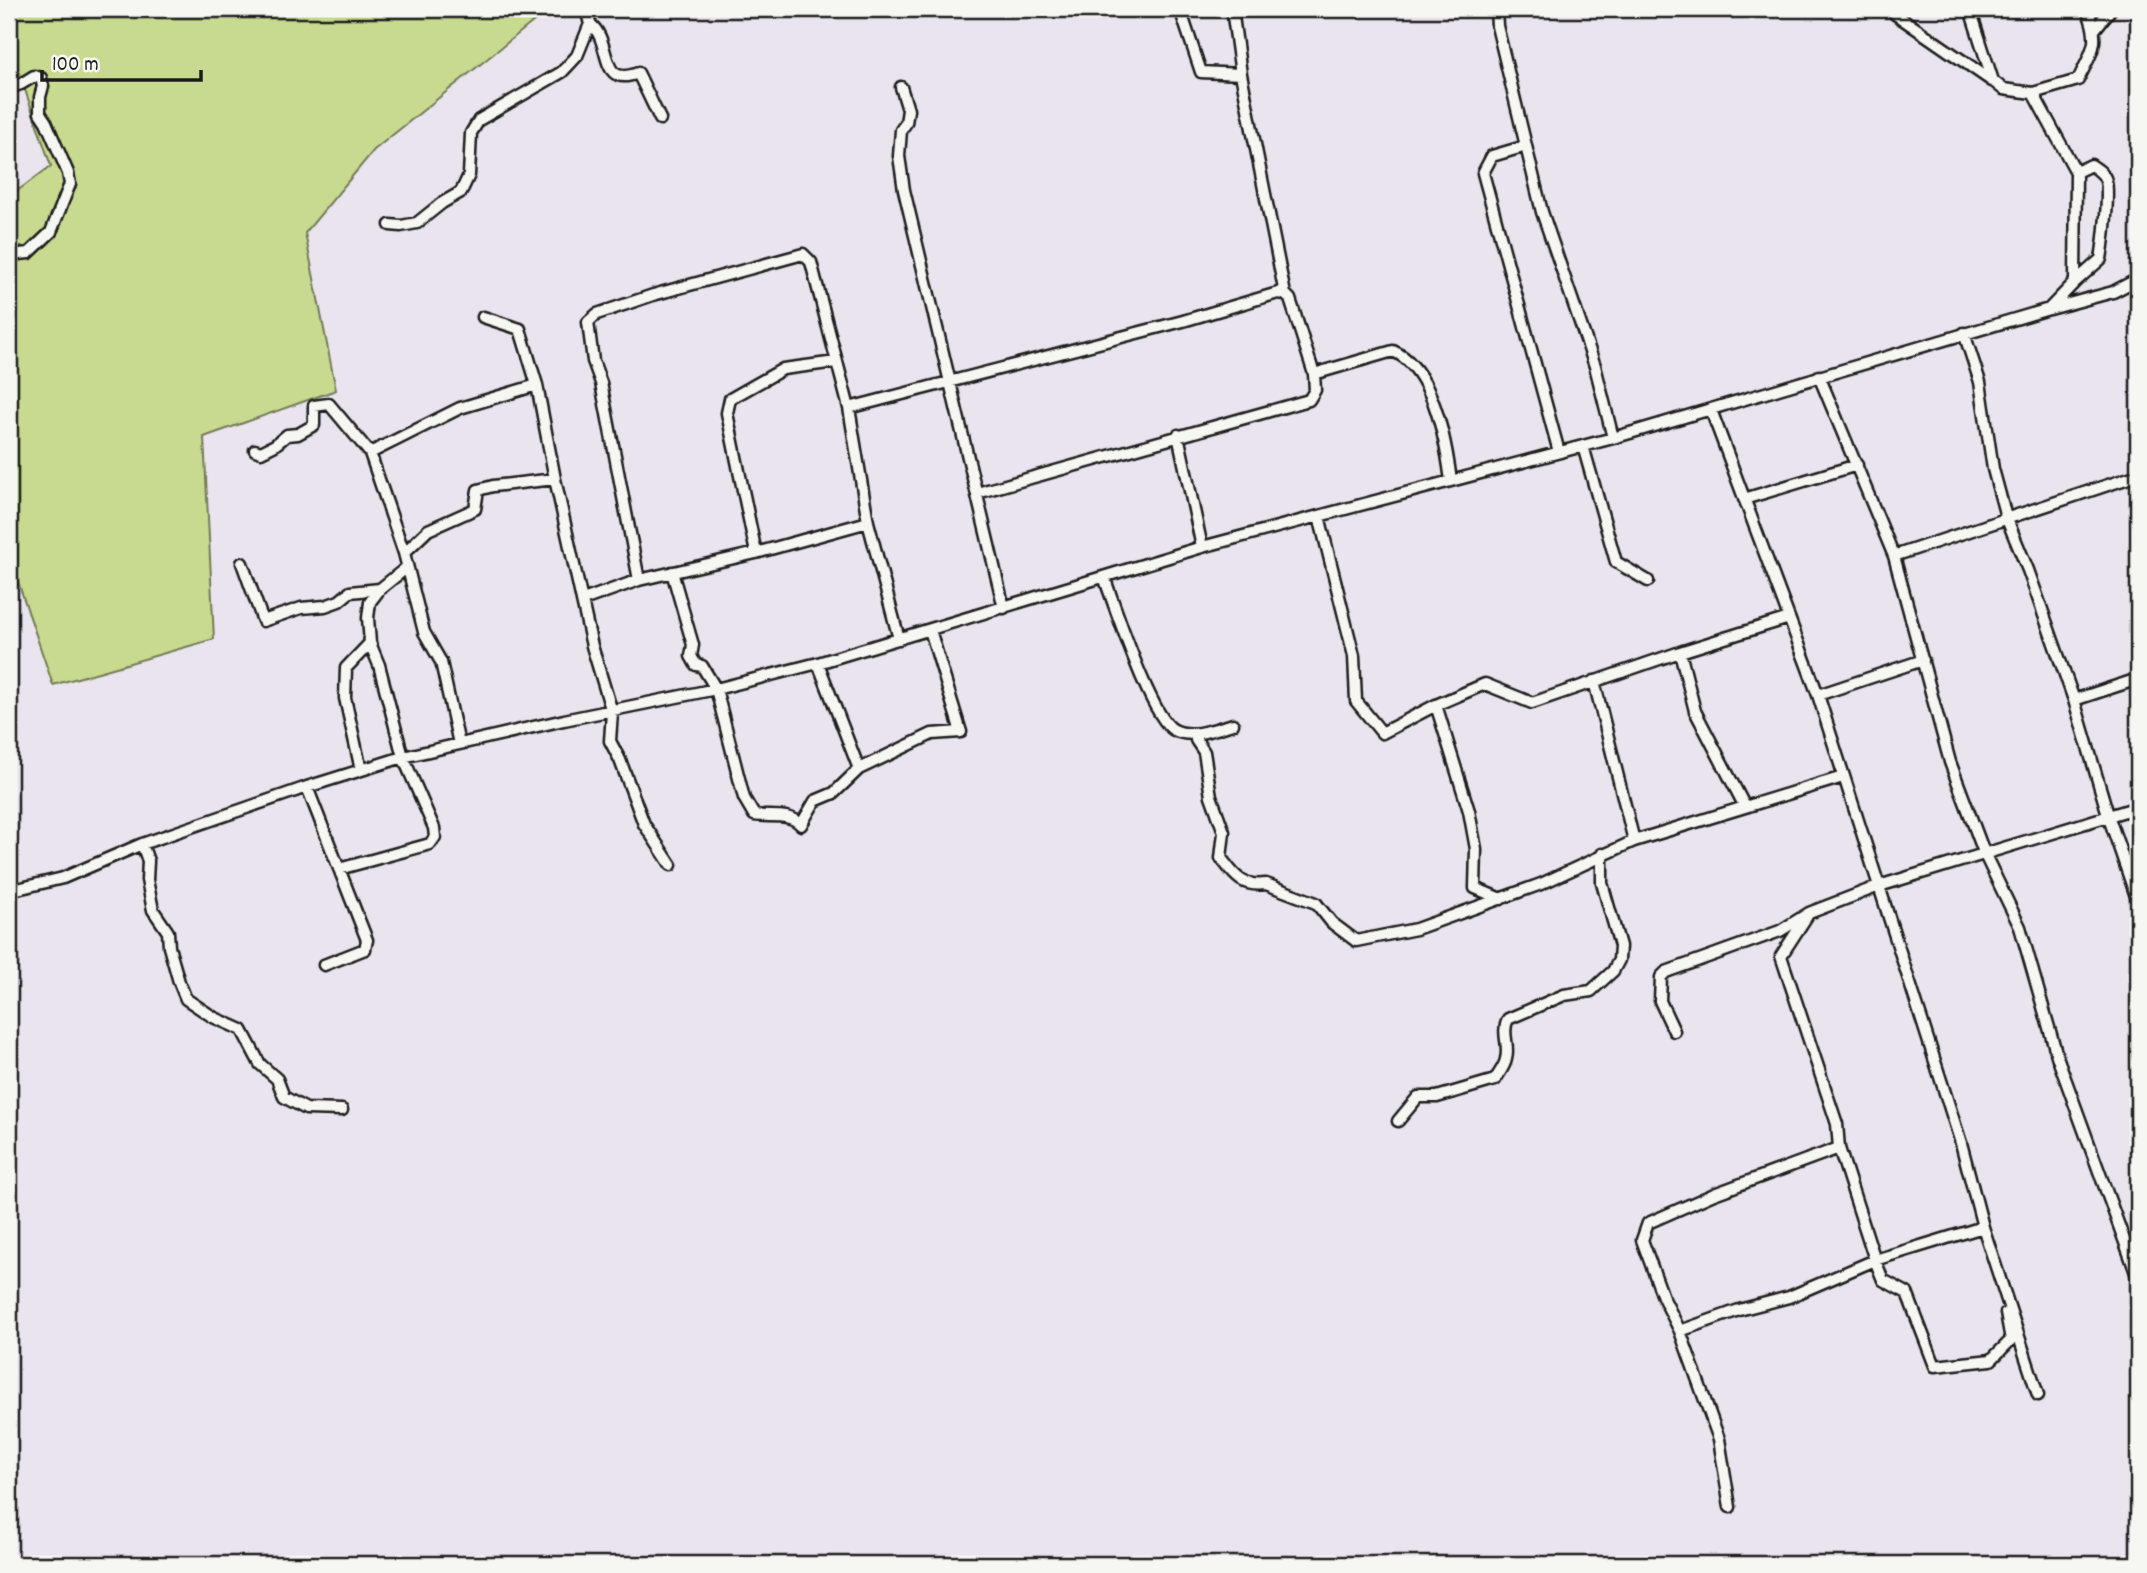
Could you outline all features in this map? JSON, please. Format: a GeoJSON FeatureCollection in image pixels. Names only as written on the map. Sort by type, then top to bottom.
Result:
{"type":"FeatureCollection","features":[{"type":"Feature","properties":{"kind":"street"},"geometry":{"type":"LineString","coordinates":[[390,225],[417,223],[461,192],[469,176],[471,133],[479,120],[562,72],[577,57],[590,24],[586,9]]}},
{"type":"Feature","properties":{"kind":"street"},"geometry":{"type":"LineString","coordinates":[[1180,9],[1201,72],[1241,74]]}},
{"type":"Feature","properties":{"kind":"street"},"geometry":{"type":"LineString","coordinates":[[976,493],[1309,400],[1315,390],[1314,374],[1290,299],[1285,294],[1241,74],[1232,9]]}},
{"type":"Feature","properties":{"kind":"street"},"geometry":{"type":"LineString","coordinates":[[1496,9],[1497,26],[1542,212],[1595,366],[1613,438]]}},
{"type":"Feature","properties":{"kind":"street"},"geometry":{"type":"LineString","coordinates":[[1894,9],[1895,14],[2003,89],[2033,93],[2078,80],[2095,45],[2095,29],[2087,9]]}},
{"type":"Feature","properties":{"kind":"street"},"geometry":{"type":"LineString","coordinates":[[1970,9],[1993,81]]}},
{"type":"Feature","properties":{"kind":"street"},"geometry":{"type":"LineString","coordinates":[[2095,29],[2111,9]]}},
{"type":"Feature","properties":{"kind":"street"},"geometry":{"type":"LineString","coordinates":[[590,24],[598,30],[611,71],[618,76],[628,77],[638,73],[660,119]]}},
{"type":"Feature","properties":{"kind":"street"},"geometry":{"type":"LineString","coordinates":[[9,88],[34,76],[41,78],[43,86],[40,113],[68,173],[69,184],[51,232],[30,253],[9,255]]}},
{"type":"Feature","properties":{"kind":"street"},"geometry":{"type":"LineString","coordinates":[[901,87],[908,110],[906,123],[901,130],[899,156],[904,190],[1004,608]]}},
{"type":"Feature","properties":{"kind":"street"},"geometry":{"type":"LineString","coordinates":[[2033,93],[2076,172],[2075,282]]}},
{"type":"Feature","properties":{"kind":"street"},"geometry":{"type":"LineString","coordinates":[[1526,146],[1492,156],[1483,173],[1559,452]]}},
{"type":"Feature","properties":{"kind":"street"},"geometry":{"type":"LineString","coordinates":[[2049,309],[2101,259],[2105,236],[2106,181],[2101,171],[2091,165],[2076,172]]}},
{"type":"Feature","properties":{"kind":"street"},"geometry":{"type":"LineString","coordinates":[[639,580],[601,383],[593,361],[588,322],[597,314],[653,295],[803,254],[811,262],[849,408],[868,522],[899,639]]}},
{"type":"Feature","properties":{"kind":"street"},"geometry":{"type":"LineString","coordinates":[[9,891],[63,878],[142,844],[403,757],[716,689],[818,663],[1202,547],[1711,410],[1819,376],[2113,292],[2138,279]]}},
{"type":"Feature","properties":{"kind":"street"},"geometry":{"type":"LineString","coordinates":[[849,408],[1278,293],[1285,294]]}},
{"type":"Feature","properties":{"kind":"street"},"geometry":{"type":"LineString","coordinates":[[483,317],[520,329],[537,385],[592,646],[612,712],[610,741],[644,824],[670,865]]}},
{"type":"Feature","properties":{"kind":"street"},"geometry":{"type":"LineString","coordinates":[[1964,334],[1980,382],[1993,469],[2006,517],[2028,570],[2074,700],[2109,818],[2138,902]]}},
{"type":"Feature","properties":{"kind":"street"},"geometry":{"type":"LineString","coordinates":[[1314,374],[1394,351],[1406,357],[1417,369],[1427,388],[1447,452],[1451,481]]}},
{"type":"Feature","properties":{"kind":"street"},"geometry":{"type":"LineString","coordinates":[[756,553],[727,413],[730,399],[783,369],[836,362]]}},
{"type":"Feature","properties":{"kind":"street"},"geometry":{"type":"LineString","coordinates":[[1819,376],[1894,556],[1950,762],[1984,855],[2020,927],[2058,1059],[2138,1278]]}},
{"type":"Feature","properties":{"kind":"street"},"geometry":{"type":"LineString","coordinates":[[370,453],[460,408],[537,385]]}},
{"type":"Feature","properties":{"kind":"street"},"geometry":{"type":"LineString","coordinates":[[255,450],[261,452],[288,435],[314,425],[314,406],[329,404],[370,453],[404,553],[424,632],[441,662],[460,744]]}},
{"type":"Feature","properties":{"kind":"street"},"geometry":{"type":"LineString","coordinates":[[1711,410],[1818,695],[2038,1395]]}},
{"type":"Feature","properties":{"kind":"street"},"geometry":{"type":"LineString","coordinates":[[1178,435],[1202,547]]}},
{"type":"Feature","properties":{"kind":"street"},"geometry":{"type":"LineString","coordinates":[[1583,446],[1616,562],[1648,581]]}},
{"type":"Feature","properties":{"kind":"street"},"geometry":{"type":"LineString","coordinates":[[1744,499],[1857,465]]}},
{"type":"Feature","properties":{"kind":"street"},"geometry":{"type":"LineString","coordinates":[[1894,556],[2138,475]]}},
{"type":"Feature","properties":{"kind":"street"},"geometry":{"type":"LineString","coordinates":[[404,553],[428,530],[475,509],[478,490],[555,479]]}},
{"type":"Feature","properties":{"kind":"street"},"geometry":{"type":"LineString","coordinates":[[1319,516],[1354,656],[1356,701],[1382,733],[1485,684],[1532,703],[1789,618]]}},
{"type":"Feature","properties":{"kind":"street"},"geometry":{"type":"LineString","coordinates":[[583,600],[639,580],[756,553],[868,522]]}},
{"type":"Feature","properties":{"kind":"street"},"geometry":{"type":"LineString","coordinates":[[242,563],[263,621],[301,608],[310,609],[332,604],[350,592],[380,589]]}},
{"type":"Feature","properties":{"kind":"street"},"geometry":{"type":"LineString","coordinates":[[339,870],[430,844],[435,837],[434,828],[403,757],[379,665],[370,643],[370,602],[380,589],[406,568]]}},
{"type":"Feature","properties":{"kind":"street"},"geometry":{"type":"LineString","coordinates":[[672,572],[694,645],[691,656],[696,665],[702,666],[716,689],[744,798],[754,815],[784,816],[801,825],[815,801],[834,793],[859,769],[932,734],[961,732],[930,630]]}},
{"type":"Feature","properties":{"kind":"street"},"geometry":{"type":"LineString","coordinates":[[1104,577],[1150,696],[1171,729],[1196,734],[1233,724]]}},
{"type":"Feature","properties":{"kind":"street"},"geometry":{"type":"LineString","coordinates":[[361,770],[345,698],[346,668],[370,643]]}},
{"type":"Feature","properties":{"kind":"street"},"geometry":{"type":"LineString","coordinates":[[1680,652],[1695,710],[1744,805]]}},
{"type":"Feature","properties":{"kind":"street"},"geometry":{"type":"LineString","coordinates":[[1818,695],[1923,660]]}},
{"type":"Feature","properties":{"kind":"street"},"geometry":{"type":"LineString","coordinates":[[818,663],[859,769]]}},
{"type":"Feature","properties":{"kind":"street"},"geometry":{"type":"LineString","coordinates":[[2074,700],[2138,679]]}},
{"type":"Feature","properties":{"kind":"street"},"geometry":{"type":"LineString","coordinates":[[1594,681],[1634,841]]}},
{"type":"Feature","properties":{"kind":"street"},"geometry":{"type":"LineString","coordinates":[[1436,705],[1469,811],[1476,849],[1475,888],[1501,899]]}},
{"type":"Feature","properties":{"kind":"street"},"geometry":{"type":"LineString","coordinates":[[1196,734],[1196,740],[1203,752],[1211,796],[1224,832],[1221,858],[1235,877],[1258,885],[1266,884],[1316,903],[1332,923],[1356,941],[1416,929],[1541,884],[1634,841],[1744,805],[1843,777]]}},
{"type":"Feature","properties":{"kind":"street"},"geometry":{"type":"LineString","coordinates":[[307,787],[366,940],[365,950],[324,965]]}},
{"type":"Feature","properties":{"kind":"street"},"geometry":{"type":"LineString","coordinates":[[1674,1031],[1660,1001],[1661,977],[1666,972],[1780,931],[1809,913],[1879,886],[2138,807]]}},
{"type":"Feature","properties":{"kind":"street"},"geometry":{"type":"LineString","coordinates":[[142,844],[148,861],[147,880],[153,910],[168,932],[176,971],[186,999],[213,1017],[242,1030],[260,1064],[277,1079],[284,1097],[306,1110],[342,1110]]}},
{"type":"Feature","properties":{"kind":"street"},"geometry":{"type":"LineString","coordinates":[[1398,1121],[1418,1097],[1437,1097],[1495,1080],[1506,1061],[1508,1049],[1504,1028],[1508,1019],[1564,995],[1591,991],[1613,971],[1619,960],[1620,946],[1602,883],[1602,854]]}},
{"type":"Feature","properties":{"kind":"street"},"geometry":{"type":"LineString","coordinates":[[1809,913],[1781,956],[1837,1124],[1839,1148],[1875,1260],[1884,1280],[1907,1293],[1935,1366],[1991,1360],[2011,1340],[2000,1280]]}},
{"type":"Feature","properties":{"kind":"street"},"geometry":{"type":"LineString","coordinates":[[1730,1507],[1719,1439],[1680,1331],[1663,1297],[1642,1240],[1648,1223],[1714,1194],[1839,1148]]}},
{"type":"Feature","properties":{"kind":"street"},"geometry":{"type":"LineString","coordinates":[[1680,1331],[1739,1310],[1789,1297],[1875,1260],[1983,1227]]}},
{"type":"Feature","properties":{"kind":"green space"},"geometry":{"type":"Polygon","coordinates":[[[9,9],[549,9],[374,150],[305,233],[336,390],[204,437],[214,639],[53,685],[9,555],[9,197],[51,166],[9,43],[9,9]]]}}]}
